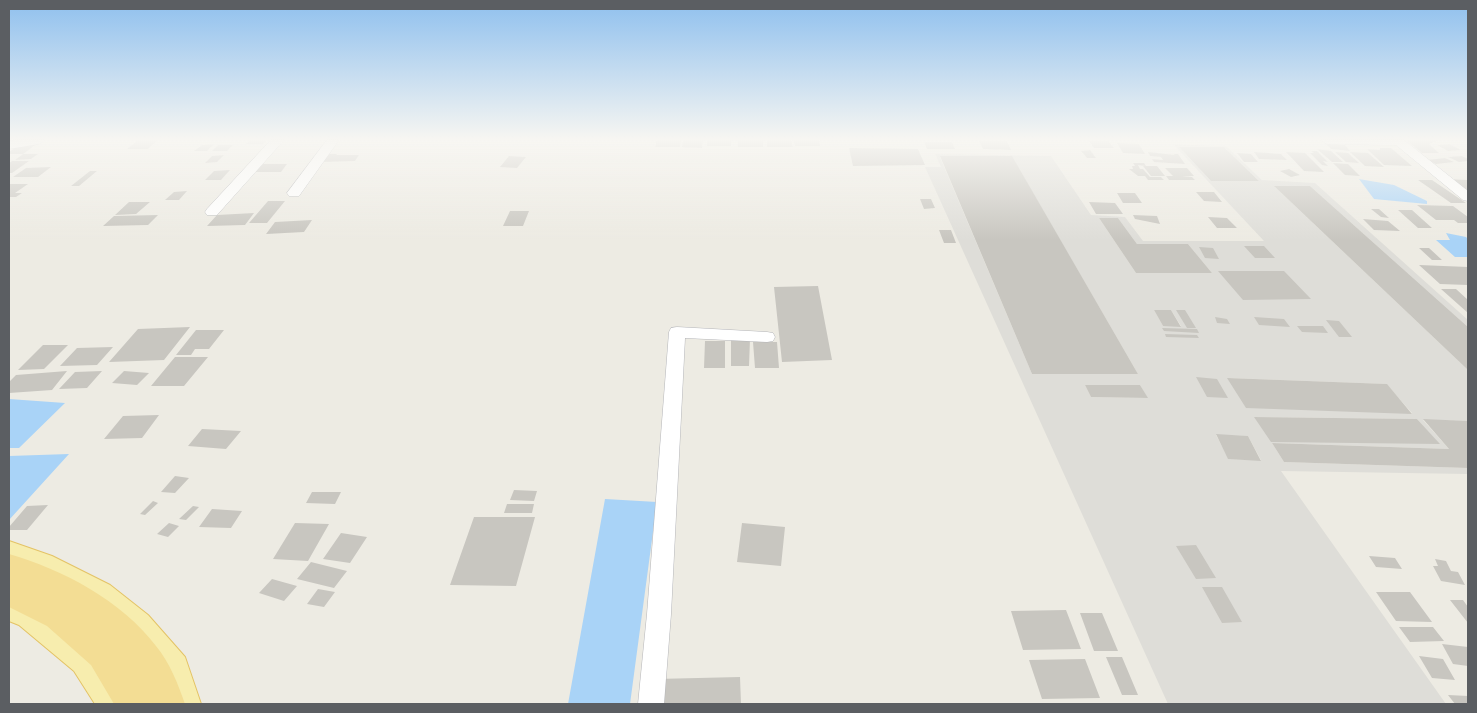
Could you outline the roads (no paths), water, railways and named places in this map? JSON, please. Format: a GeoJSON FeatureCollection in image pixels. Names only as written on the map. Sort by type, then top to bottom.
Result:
{"type":"FeatureCollection","features":[{"type":"Feature","properties":{"kind":"highway"},"geometry":{"type":"LineString","coordinates":[[9,568],[37,578],[83,605],[128,639],[161,686],[165,704]]}},
{"type":"Feature","properties":{"kind":"highway"},"geometry":{"type":"LineString","coordinates":[[9,590],[60,615],[104,653],[136,704]]}},
{"type":"Feature","properties":{"kind":"main road"},"geometry":{"type":"LineString","coordinates":[[9,553],[42,565],[92,590],[137,625],[174,668],[184,704]]}},
{"type":"Feature","properties":{"kind":"main road"},"geometry":{"type":"LineString","coordinates":[[9,607],[30,615],[86,660],[114,704]]}},
{"type":"Feature","properties":{"kind":"street"},"geometry":{"type":"LineString","coordinates":[[212,212],[247,173]]}},
{"type":"Feature","properties":{"kind":"street"},"geometry":{"type":"LineString","coordinates":[[294,193],[309,173]]}},
{"type":"Feature","properties":{"kind":"street"},"geometry":{"type":"LineString","coordinates":[[1438,173],[1468,197]]}},
{"type":"Feature","properties":{"kind":"street"},"geometry":{"type":"LineString","coordinates":[[651,704],[660,614],[676,332],[767,337]]}},
{"type":"Feature","properties":{"kind":"water"},"geometry":{"type":"Polygon","coordinates":[[[1359,179],[1394,185],[1427,201],[1427,204],[1374,199],[1359,179]]]}},
{"type":"Feature","properties":{"kind":"water"},"geometry":{"type":"Polygon","coordinates":[[[1446,233],[1468,239],[1468,257],[1455,257],[1436,240],[1450,240],[1446,233]]]}},
{"type":"Feature","properties":{"kind":"water"},"geometry":{"type":"Polygon","coordinates":[[[9,399],[65,403],[19,448],[9,448],[9,399]]]}},
{"type":"Feature","properties":{"kind":"water"},"geometry":{"type":"Polygon","coordinates":[[[69,454],[9,520],[9,456],[69,454]]]}},
{"type":"Feature","properties":{"kind":"water"},"geometry":{"type":"Polygon","coordinates":[[[605,499],[657,502],[630,704],[568,704],[605,499]]]}}]}
